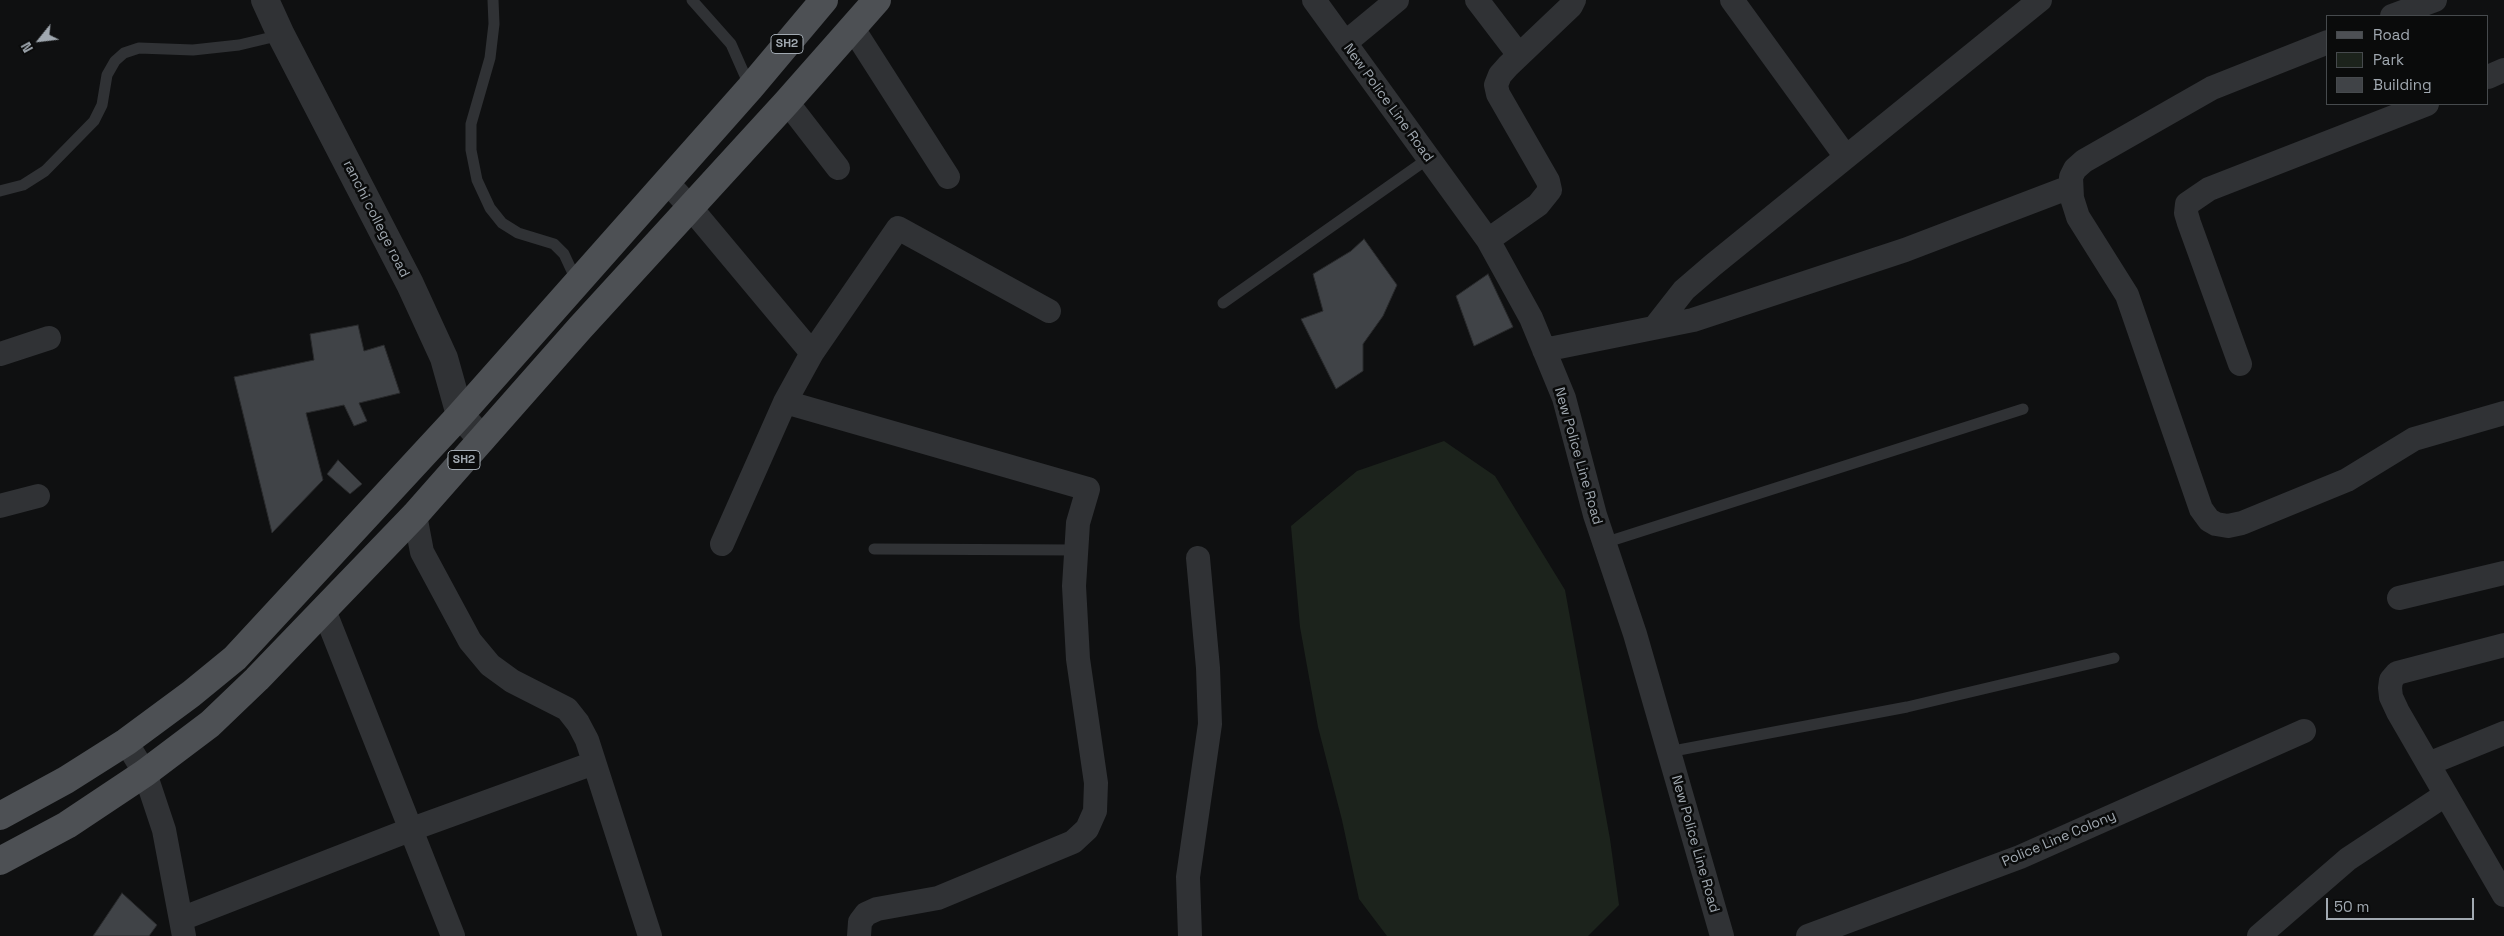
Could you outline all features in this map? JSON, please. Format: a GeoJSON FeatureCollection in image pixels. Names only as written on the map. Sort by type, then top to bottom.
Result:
{"type":"FeatureCollection","features":[{"type":"Feature","properties":{"kind":"main road","name":"SH2"},"geometry":{"type":"LineString","coordinates":[[0,816],[66,780],[126,742],[192,694],[235,658],[460,415],[578,284],[750,88],[824,0]]}},
{"type":"Feature","properties":{"kind":"main road","name":"SH2"},"geometry":{"type":"LineString","coordinates":[[0,861],[66,825],[145,773],[210,724],[415,516],[877,0]]}},
{"type":"Feature","properties":{"kind":"street","name":"ranchi college road"},"geometry":{"type":"LineString","coordinates":[[265,0],[281,35],[410,284],[444,358],[460,415],[482,440]]}},
{"type":"Feature","properties":{"kind":"street","name":"New Police Line Road"},"geometry":{"type":"LineString","coordinates":[[1314,0],[1488,240],[1531,318],[1564,398],[1604,543],[1635,634],[1722,936]]}},
{"type":"Feature","properties":{"kind":"street"},"geometry":{"type":"LineString","coordinates":[[1345,43],[1397,0]]}},
{"type":"Feature","properties":{"kind":"street"},"geometry":{"type":"LineString","coordinates":[[1477,0],[1520,55]]}},
{"type":"Feature","properties":{"kind":"street"},"geometry":{"type":"LineString","coordinates":[[1488,240],[1538,205],[1550,190],[1548,181],[1498,94],[1496,85],[1500,75],[1572,6],[1574,0]]}},
{"type":"Feature","properties":{"kind":"street"},"geometry":{"type":"LineString","coordinates":[[1732,0],[1846,157]]}},
{"type":"Feature","properties":{"kind":"street"},"geometry":{"type":"LineString","coordinates":[[1655,327],[1684,290],[2040,0]]}},
{"type":"Feature","properties":{"kind":"street"},"geometry":{"type":"LineString","coordinates":[[2395,15],[2435,0]]}},
{"type":"Feature","properties":{"kind":"street"},"geometry":{"type":"LineString","coordinates":[[852,27],[948,177]]}},
{"type":"Feature","properties":{"kind":"street"},"geometry":{"type":"LineString","coordinates":[[2326,43],[2212,88],[2183,103],[2084,161],[2075,169],[2071,177],[2070,187],[2078,217],[2127,295],[2201,510],[2209,520],[2216,524],[2228,526],[2242,523],[2347,480],[2414,439],[2504,413]]}},
{"type":"Feature","properties":{"kind":"street"},"geometry":{"type":"LineString","coordinates":[[2489,77],[2504,70]]}},
{"type":"Feature","properties":{"kind":"street"},"geometry":{"type":"LineString","coordinates":[[787,102],[838,168]]}},
{"type":"Feature","properties":{"kind":"street"},"geometry":{"type":"LineString","coordinates":[[2240,364],[2189,223],[2186,213],[2187,204],[2209,189],[2424,105]]}},
{"type":"Feature","properties":{"kind":"street"},"geometry":{"type":"LineString","coordinates":[[667,182],[812,353]]}},
{"type":"Feature","properties":{"kind":"street"},"geometry":{"type":"LineString","coordinates":[[1544,350],[1692,320],[1905,250],[2070,187]]}},
{"type":"Feature","properties":{"kind":"street"},"geometry":{"type":"LineString","coordinates":[[722,544],[784,402],[812,353],[898,228],[1049,311]]}},
{"type":"Feature","properties":{"kind":"street"},"geometry":{"type":"LineString","coordinates":[[0,354],[49,338]]}},
{"type":"Feature","properties":{"kind":"street"},"geometry":{"type":"LineString","coordinates":[[784,402],[1088,489],[1078,523],[1074,586],[1078,659],[1096,783],[1095,812],[1087,829],[1073,842],[938,898],[877,909],[866,914],[860,922],[859,936]]}},
{"type":"Feature","properties":{"kind":"street"},"geometry":{"type":"LineString","coordinates":[[0,506],[38,496]]}},
{"type":"Feature","properties":{"kind":"street"},"geometry":{"type":"LineString","coordinates":[[415,516],[422,552],[470,641],[490,665],[512,681],[567,709],[578,723],[587,740],[650,936]]}},
{"type":"Feature","properties":{"kind":"street"},"geometry":{"type":"LineString","coordinates":[[1190,936],[1188,877],[1210,724],[1208,668],[1198,558]]}},
{"type":"Feature","properties":{"kind":"street"},"geometry":{"type":"LineString","coordinates":[[2399,598],[2504,573]]}},
{"type":"Feature","properties":{"kind":"street"},"geometry":{"type":"LineString","coordinates":[[324,610],[454,936]]}},
{"type":"Feature","properties":{"kind":"street"},"geometry":{"type":"LineString","coordinates":[[2504,645],[2397,673],[2391,680],[2391,697],[2445,795],[2504,895]]}},
{"type":"Feature","properties":{"kind":"street","name":"Police Line Colony"},"geometry":{"type":"LineString","coordinates":[[1808,936],[2020,857],[2304,731]]}},
{"type":"Feature","properties":{"kind":"street"},"geometry":{"type":"LineString","coordinates":[[2428,764],[2504,733]]}},
{"type":"Feature","properties":{"kind":"street"},"geometry":{"type":"LineString","coordinates":[[126,742],[145,773],[164,830],[182,927],[412,829],[594,762]]}},
{"type":"Feature","properties":{"kind":"street"},"geometry":{"type":"LineString","coordinates":[[2259,936],[2348,859],[2445,795]]}},
{"type":"Feature","properties":{"kind":"lane"},"geometry":{"type":"LineString","coordinates":[[493,0],[494,24],[490,58],[471,124],[471,150],[477,180],[490,208],[502,222],[518,233],[554,244],[564,254],[578,284]]}},
{"type":"Feature","properties":{"kind":"lane"},"geometry":{"type":"LineString","coordinates":[[692,0],[731,44],[750,88]]}},
{"type":"Feature","properties":{"kind":"lane"},"geometry":{"type":"LineString","coordinates":[[0,191],[23,185],[45,171],[94,121],[102,105],[107,75],[114,61],[124,53],[139,48],[193,50],[239,44],[281,35]]}},
{"type":"Feature","properties":{"kind":"lane"},"geometry":{"type":"LineString","coordinates":[[1223,303],[1429,158]]}},
{"type":"Feature","properties":{"kind":"lane"},"geometry":{"type":"LineString","coordinates":[[1604,543],[2023,409]]}},
{"type":"Feature","properties":{"kind":"lane"},"geometry":{"type":"LineString","coordinates":[[874,550],[1076,550]]}},
{"type":"Feature","properties":{"kind":"lane"},"geometry":{"type":"LineString","coordinates":[[1668,752],[1907,707],[2114,658]]}},
{"type":"Feature","properties":{"kind":"green space"},"geometry":{"type":"Polygon","coordinates":[[[1444,441],[1495,476],[1565,590],[1610,839],[1619,905],[1588,936],[1387,936],[1359,899],[1342,820],[1318,727],[1300,627],[1291,526],[1357,471],[1444,441]]]}},
{"type":"Feature","properties":{"kind":"building"},"geometry":{"type":"Polygon","coordinates":[[[1364,239],[1397,285],[1383,316],[1363,344],[1363,371],[1336,389],[1301,319],[1323,311],[1313,274],[1351,251],[1364,239]]]}},
{"type":"Feature","properties":{"kind":"building"},"geometry":{"type":"Polygon","coordinates":[[[1488,274],[1513,327],[1474,346],[1456,296],[1488,274]]]}},
{"type":"Feature","properties":{"kind":"building"},"geometry":{"type":"Polygon","coordinates":[[[358,325],[364,351],[384,345],[400,393],[359,403],[367,421],[354,426],[344,405],[306,413],[323,480],[272,533],[234,377],[314,360],[310,334],[358,325]]]}},
{"type":"Feature","properties":{"kind":"building"},"geometry":{"type":"Polygon","coordinates":[[[338,460],[362,484],[350,494],[327,474],[338,460]]]}},
{"type":"Feature","properties":{"kind":"building"},"geometry":{"type":"Polygon","coordinates":[[[122,893],[157,925],[149,936],[93,936],[122,893]]]}}]}
